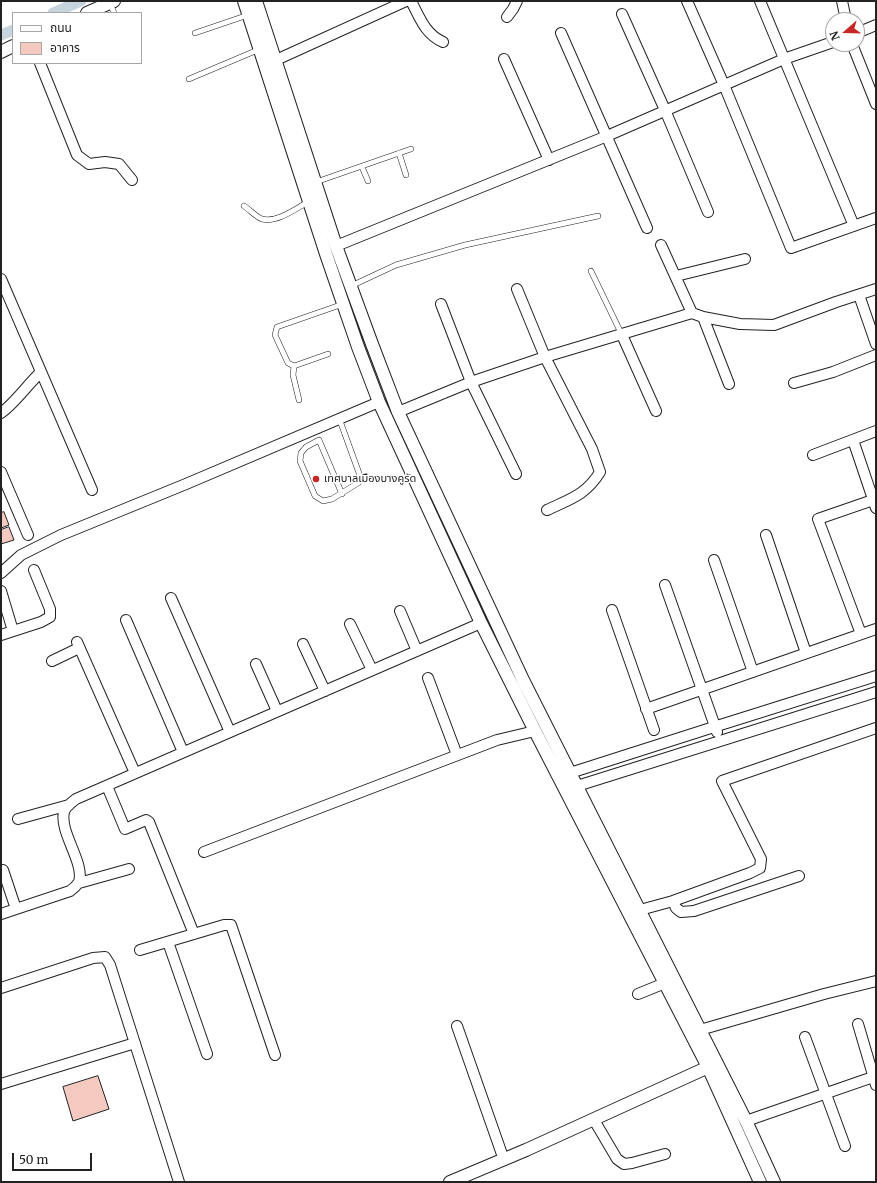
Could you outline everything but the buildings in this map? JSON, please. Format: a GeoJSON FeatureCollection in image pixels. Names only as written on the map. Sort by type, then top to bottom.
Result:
{"type":"FeatureCollection","features":[{"type":"Feature","properties":{"kind":"street"},"geometry":{"type":"LineString","coordinates":[[244,1],[343,304],[379,402],[481,623],[535,731],[664,983],[746,1121],[774,1182]]}},
{"type":"Feature","properties":{"kind":"street"},"geometry":{"type":"LineString","coordinates":[[256,1],[336,246],[398,412],[523,680],[700,1030],[712,1065],[760,1182]]}},
{"type":"Feature","properties":{"kind":"street"},"geometry":{"type":"LineString","coordinates":[[276,60],[406,1]]}},
{"type":"Feature","properties":{"kind":"street"},"geometry":{"type":"LineString","coordinates":[[411,1],[424,27],[434,38],[443,42]]}},
{"type":"Feature","properties":{"kind":"street"},"geometry":{"type":"LineString","coordinates":[[507,17],[517,1]]}},
{"type":"Feature","properties":{"kind":"street"},"geometry":{"type":"LineString","coordinates":[[687,1],[724,85],[791,248],[876,218]]}},
{"type":"Feature","properties":{"kind":"street"},"geometry":{"type":"LineString","coordinates":[[760,1],[854,226]]}},
{"type":"Feature","properties":{"kind":"street"},"geometry":{"type":"LineString","coordinates":[[842,1],[844,12]]}},
{"type":"Feature","properties":{"kind":"street"},"geometry":{"type":"LineString","coordinates":[[91,12],[113,6]]}},
{"type":"Feature","properties":{"kind":"street"},"geometry":{"type":"LineString","coordinates":[[622,14],[708,212]]}},
{"type":"Feature","properties":{"kind":"street"},"geometry":{"type":"LineString","coordinates":[[865,30],[876,25]]}},
{"type":"Feature","properties":{"kind":"street"},"geometry":{"type":"LineString","coordinates":[[561,33],[647,228]]}},
{"type":"Feature","properties":{"kind":"street"},"geometry":{"type":"LineString","coordinates":[[336,246],[607,136],[784,59],[825,45]]}},
{"type":"Feature","properties":{"kind":"street"},"geometry":{"type":"LineString","coordinates":[[1,52],[12,46]]}},
{"type":"Feature","properties":{"kind":"street"},"geometry":{"type":"LineString","coordinates":[[855,52],[876,104]]}},
{"type":"Feature","properties":{"kind":"street"},"geometry":{"type":"LineString","coordinates":[[504,59],[549,160]]}},
{"type":"Feature","properties":{"kind":"street"},"geometry":{"type":"LineString","coordinates":[[40,64],[77,155],[90,164],[106,162],[119,164],[132,180]]}},
{"type":"Feature","properties":{"kind":"street"},"geometry":{"type":"LineString","coordinates":[[661,245],[692,314]]}},
{"type":"Feature","properties":{"kind":"street"},"geometry":{"type":"LineString","coordinates":[[676,276],[745,259]]}},
{"type":"Feature","properties":{"kind":"street"},"geometry":{"type":"LineString","coordinates":[[1,279],[92,490]]}},
{"type":"Feature","properties":{"kind":"street"},"geometry":{"type":"LineString","coordinates":[[517,289],[545,357],[592,449],[600,472],[593,483],[580,495],[547,510]]}},
{"type":"Feature","properties":{"kind":"street"},"geometry":{"type":"LineString","coordinates":[[386,417],[471,382],[545,357],[692,314],[740,324],[774,325],[876,289]]}},
{"type":"Feature","properties":{"kind":"street"},"geometry":{"type":"LineString","coordinates":[[859,295],[876,344]]}},
{"type":"Feature","properties":{"kind":"street"},"geometry":{"type":"LineString","coordinates":[[441,304],[471,382],[516,474]]}},
{"type":"Feature","properties":{"kind":"street"},"geometry":{"type":"LineString","coordinates":[[703,317],[729,384]]}},
{"type":"Feature","properties":{"kind":"street"},"geometry":{"type":"LineString","coordinates":[[622,335],[656,411]]}},
{"type":"Feature","properties":{"kind":"street"},"geometry":{"type":"LineString","coordinates":[[794,383],[833,372],[876,355]]}},
{"type":"Feature","properties":{"kind":"street"},"geometry":{"type":"LineString","coordinates":[[1,413],[12,405],[20,394],[41,372]]}},
{"type":"Feature","properties":{"kind":"street"},"geometry":{"type":"LineString","coordinates":[[1,573],[21,555],[61,536],[392,396]]}},
{"type":"Feature","properties":{"kind":"street"},"geometry":{"type":"LineString","coordinates":[[813,455],[876,432]]}},
{"type":"Feature","properties":{"kind":"street"},"geometry":{"type":"LineString","coordinates":[[853,440],[875,503],[818,519],[861,634]]}},
{"type":"Feature","properties":{"kind":"street"},"geometry":{"type":"LineString","coordinates":[[1,472],[28,535]]}},
{"type":"Feature","properties":{"kind":"street"},"geometry":{"type":"LineString","coordinates":[[766,535],[806,653]]}},
{"type":"Feature","properties":{"kind":"street"},"geometry":{"type":"LineString","coordinates":[[714,560],[753,672]]}},
{"type":"Feature","properties":{"kind":"street"},"geometry":{"type":"LineString","coordinates":[[1,635],[41,622],[50,617],[50,609],[34,570]]}},
{"type":"Feature","properties":{"kind":"street"},"geometry":{"type":"LineString","coordinates":[[665,585],[720,740]]}},
{"type":"Feature","properties":{"kind":"street"},"geometry":{"type":"LineString","coordinates":[[1,591],[13,631]]}},
{"type":"Feature","properties":{"kind":"street"},"geometry":{"type":"LineString","coordinates":[[171,598],[230,732]]}},
{"type":"Feature","properties":{"kind":"street"},"geometry":{"type":"LineString","coordinates":[[612,610],[654,730]]}},
{"type":"Feature","properties":{"kind":"street"},"geometry":{"type":"LineString","coordinates":[[400,611],[417,650]]}},
{"type":"Feature","properties":{"kind":"street"},"geometry":{"type":"LineString","coordinates":[[78,883],[79,871],[64,822],[64,812],[76,799],[494,617]]}},
{"type":"Feature","properties":{"kind":"street"},"geometry":{"type":"LineString","coordinates":[[126,620],[183,752]]}},
{"type":"Feature","properties":{"kind":"street"},"geometry":{"type":"LineString","coordinates":[[350,624],[372,670]]}},
{"type":"Feature","properties":{"kind":"street"},"geometry":{"type":"LineString","coordinates":[[646,709],[876,629]]}},
{"type":"Feature","properties":{"kind":"street"},"geometry":{"type":"LineString","coordinates":[[303,644],[325,691]]}},
{"type":"Feature","properties":{"kind":"street"},"geometry":{"type":"LineString","coordinates":[[52,661],[78,645],[136,773]]}},
{"type":"Feature","properties":{"kind":"street"},"geometry":{"type":"LineString","coordinates":[[256,664],[277,711]]}},
{"type":"Feature","properties":{"kind":"street"},"geometry":{"type":"LineString","coordinates":[[570,773],[876,676]]}},
{"type":"Feature","properties":{"kind":"street"},"geometry":{"type":"LineString","coordinates":[[428,678],[457,756]]}},
{"type":"Feature","properties":{"kind":"street"},"geometry":{"type":"LineString","coordinates":[[860,681],[865,695]]}},
{"type":"Feature","properties":{"kind":"street"},"geometry":{"type":"LineString","coordinates":[[577,786],[876,692]]}},
{"type":"Feature","properties":{"kind":"street"},"geometry":{"type":"LineString","coordinates":[[640,910],[673,901],[760,868],[760,860],[722,781],[876,728]]}},
{"type":"Feature","properties":{"kind":"street"},"geometry":{"type":"LineString","coordinates":[[204,852],[497,740],[535,731]]}},
{"type":"Feature","properties":{"kind":"street"},"geometry":{"type":"LineString","coordinates":[[107,786],[125,829],[146,820],[149,822],[194,934]]}},
{"type":"Feature","properties":{"kind":"street"},"geometry":{"type":"LineString","coordinates":[[18,819],[69,805]]}},
{"type":"Feature","properties":{"kind":"street"},"geometry":{"type":"LineString","coordinates":[[1,914],[70,891],[78,883],[129,869]]}},
{"type":"Feature","properties":{"kind":"street"},"geometry":{"type":"LineString","coordinates":[[3,870],[16,909]]}},
{"type":"Feature","properties":{"kind":"street"},"geometry":{"type":"LineString","coordinates":[[673,901],[676,908],[681,912],[694,911],[799,876]]}},
{"type":"Feature","properties":{"kind":"street"},"geometry":{"type":"LineString","coordinates":[[140,950],[224,925],[231,925],[275,1055]]}},
{"type":"Feature","properties":{"kind":"street"},"geometry":{"type":"LineString","coordinates":[[168,942],[207,1054]]}},
{"type":"Feature","properties":{"kind":"street"},"geometry":{"type":"LineString","coordinates":[[1,988],[93,958],[105,957],[110,965],[179,1182]]}},
{"type":"Feature","properties":{"kind":"street"},"geometry":{"type":"LineString","coordinates":[[700,1030],[876,980]]}},
{"type":"Feature","properties":{"kind":"street"},"geometry":{"type":"LineString","coordinates":[[638,994],[664,983]]}},
{"type":"Feature","properties":{"kind":"street"},"geometry":{"type":"LineString","coordinates":[[746,1121],[824,1093],[875,1079],[858,1024]]}},
{"type":"Feature","properties":{"kind":"street"},"geometry":{"type":"LineString","coordinates":[[457,1026],[504,1160]]}},
{"type":"Feature","properties":{"kind":"street"},"geometry":{"type":"LineString","coordinates":[[805,1037],[824,1093],[845,1146]]}},
{"type":"Feature","properties":{"kind":"street"},"geometry":{"type":"LineString","coordinates":[[1,1084],[135,1043]]}},
{"type":"Feature","properties":{"kind":"street"},"geometry":{"type":"LineString","coordinates":[[450,1182],[594,1120],[712,1065]]}},
{"type":"Feature","properties":{"kind":"street"},"geometry":{"type":"LineString","coordinates":[[594,1120],[617,1159],[624,1164],[665,1154]]}},
{"type":"Feature","properties":{"kind":"lane"},"geometry":{"type":"LineString","coordinates":[[195,33],[248,14]]}},
{"type":"Feature","properties":{"kind":"lane"},"geometry":{"type":"LineString","coordinates":[[189,79],[260,49]]}},
{"type":"Feature","properties":{"kind":"lane"},"geometry":{"type":"LineString","coordinates":[[315,183],[411,149]]}},
{"type":"Feature","properties":{"kind":"lane"},"geometry":{"type":"LineString","coordinates":[[399,153],[406,175]]}},
{"type":"Feature","properties":{"kind":"lane"},"geometry":{"type":"LineString","coordinates":[[362,167],[368,181]]}},
{"type":"Feature","properties":{"kind":"lane"},"geometry":{"type":"LineString","coordinates":[[244,206],[261,219],[272,220],[309,202]]}},
{"type":"Feature","properties":{"kind":"lane"},"geometry":{"type":"LineString","coordinates":[[350,286],[396,265],[465,245],[598,216]]}},
{"type":"Feature","properties":{"kind":"lane"},"geometry":{"type":"LineString","coordinates":[[591,271],[622,335]]}},
{"type":"Feature","properties":{"kind":"lane"},"geometry":{"type":"LineString","coordinates":[[328,354],[294,366],[288,363],[275,335],[277,327],[343,304]]}},
{"type":"Feature","properties":{"kind":"lane"},"geometry":{"type":"LineString","coordinates":[[294,366],[292,375],[299,400]]}},
{"type":"Feature","properties":{"kind":"lane"},"geometry":{"type":"LineString","coordinates":[[319,440],[306,447],[302,453],[300,461],[315,496],[323,501],[332,499],[342,494],[360,480],[359,473],[339,418]]}},
{"type":"Feature","properties":{"kind":"lane"},"geometry":{"type":"LineString","coordinates":[[313,429],[342,494]]}},
{"type":"Feature","properties":{"kind":"waterway"},"geometry":{"type":"LineString","coordinates":[[55,12],[81,1]]}},
{"type":"Feature","properties":{"kind":"waterway"},"geometry":{"type":"LineString","coordinates":[[1,35],[12,30]]}},
{"type":"Feature","properties":{"kind":"place","name":"เทศบาลเมืองบางคูรัด"},"geometry":{"type":"Point","coordinates":[316,479]}}]}
